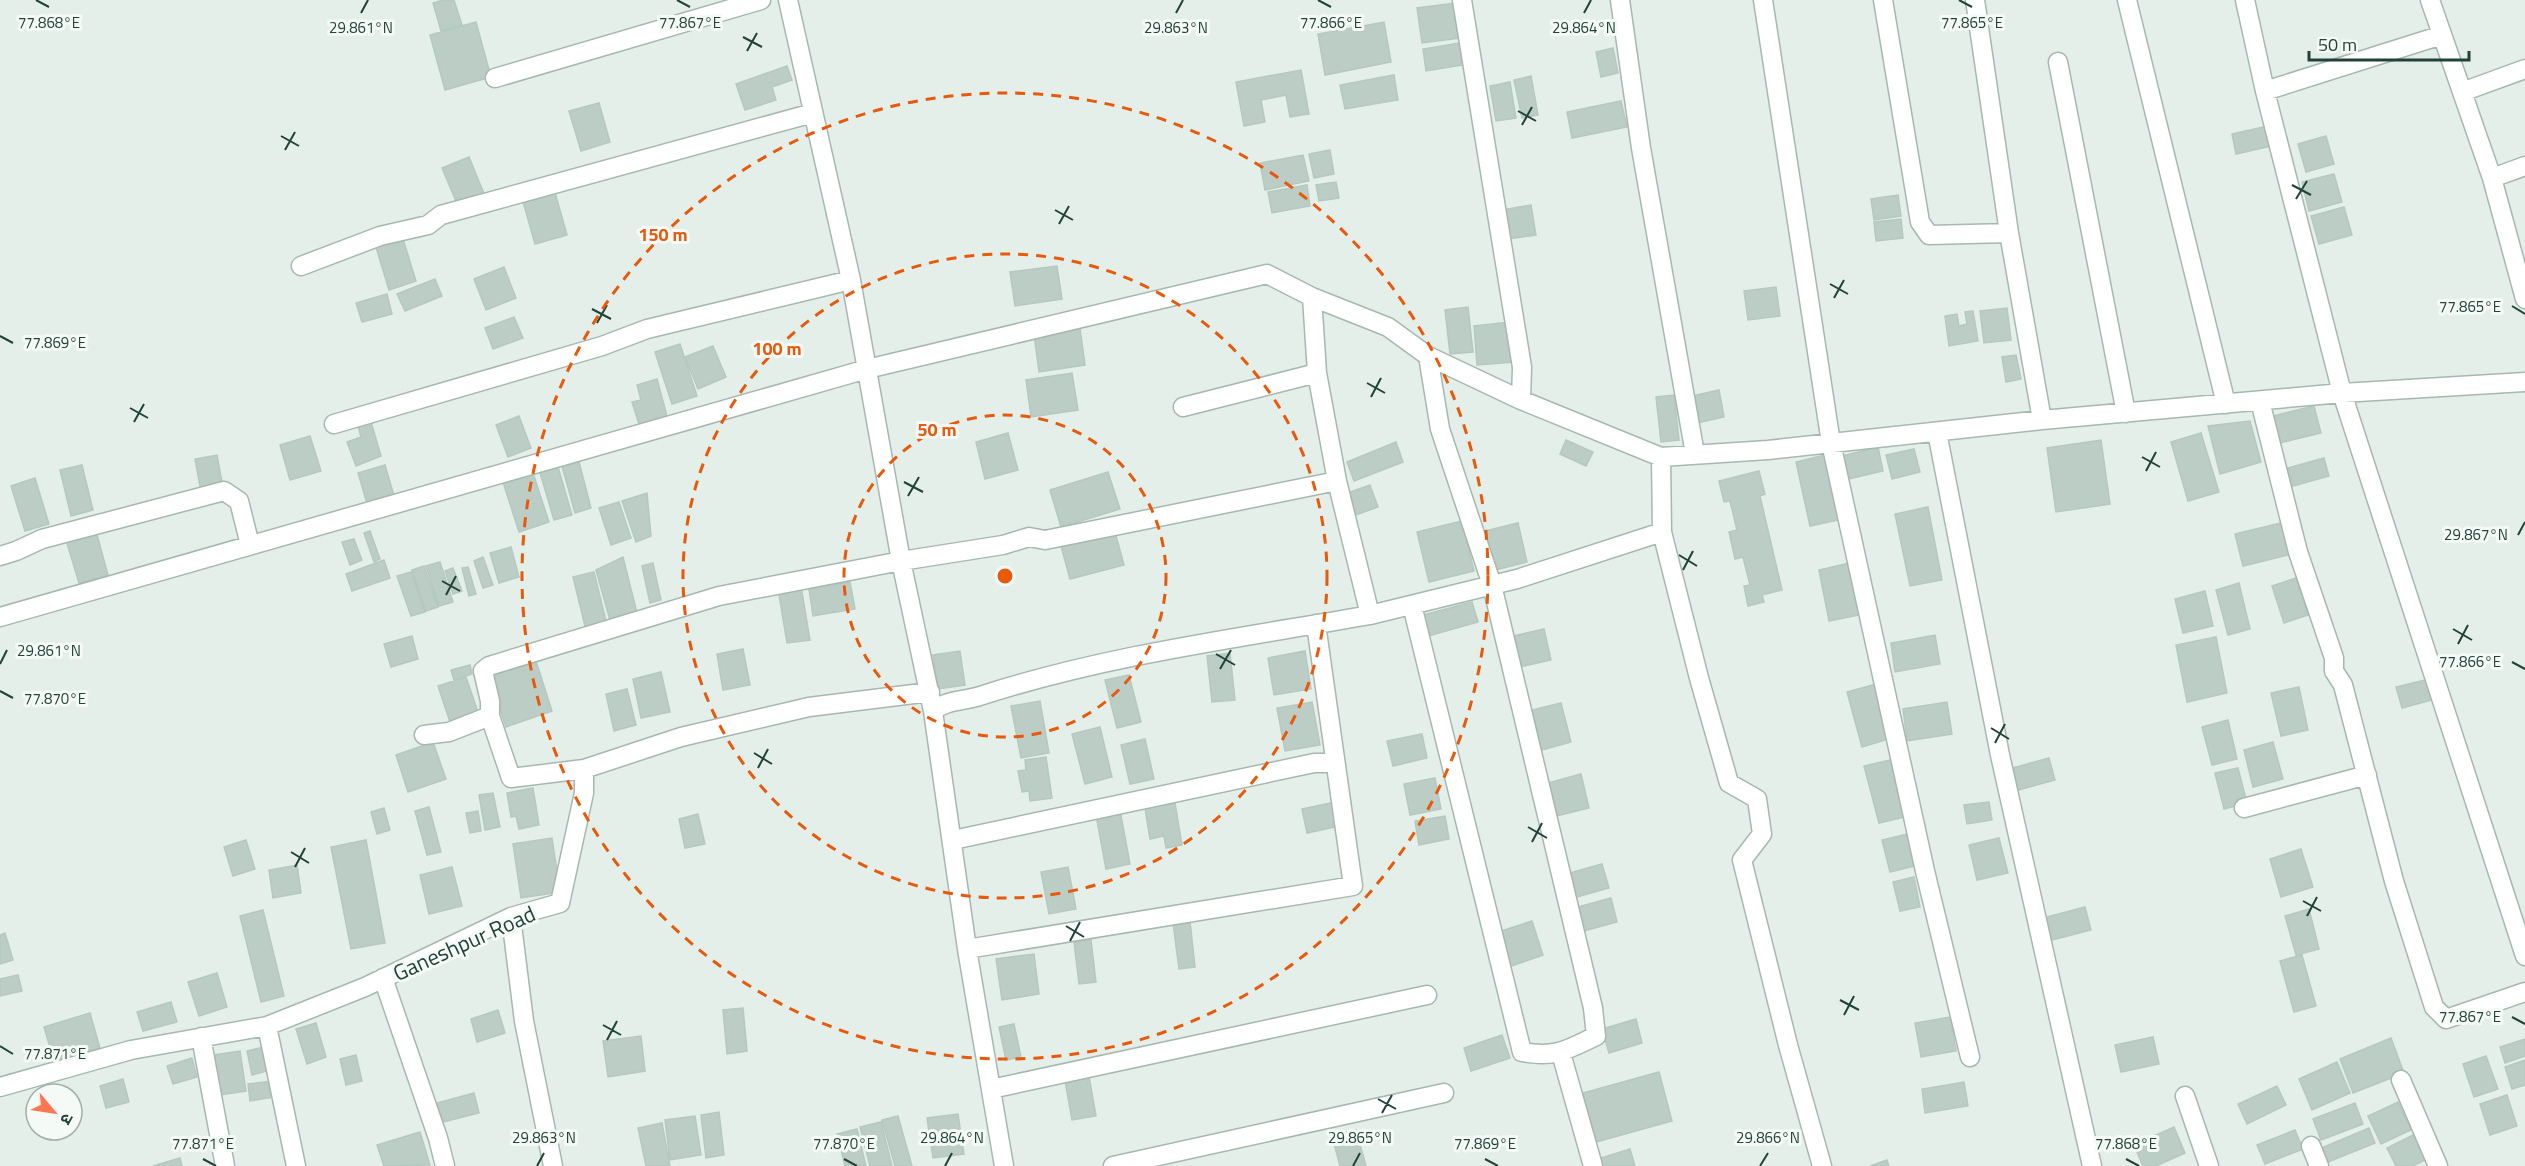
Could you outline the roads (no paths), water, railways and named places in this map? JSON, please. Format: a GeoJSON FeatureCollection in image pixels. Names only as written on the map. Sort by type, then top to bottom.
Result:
{"type":"FeatureCollection","features":[{"type":"Feature","properties":{"kind":"street"},"geometry":{"type":"LineString","coordinates":[[495,78],[761,0]]}},
{"type":"Feature","properties":{"kind":"street"},"geometry":{"type":"LineString","coordinates":[[788,0],[851,280],[901,561],[930,692],[1001,1165]]}},
{"type":"Feature","properties":{"kind":"street"},"geometry":{"type":"LineString","coordinates":[[1462,0],[1522,367],[1521,400]]}},
{"type":"Feature","properties":{"kind":"street"},"geometry":{"type":"LineString","coordinates":[[1620,0],[1641,148],[1695,454]]}},
{"type":"Feature","properties":{"kind":"street"},"geometry":{"type":"LineString","coordinates":[[1763,0],[1832,443],[1928,882],[1970,1057]]}},
{"type":"Feature","properties":{"kind":"street"},"geometry":{"type":"LineString","coordinates":[[1883,0],[1920,222],[1929,235],[2009,232]]}},
{"type":"Feature","properties":{"kind":"street"},"geometry":{"type":"LineString","coordinates":[[1975,0],[2009,232],[2042,420]]}},
{"type":"Feature","properties":{"kind":"street"},"geometry":{"type":"LineString","coordinates":[[2127,0],[2226,404]]}},
{"type":"Feature","properties":{"kind":"street"},"geometry":{"type":"LineString","coordinates":[[2245,0],[2265,91],[2342,393],[2525,956]]}},
{"type":"Feature","properties":{"kind":"street"},"geometry":{"type":"LineString","coordinates":[[2430,0],[2492,178],[2522,273],[2525,299]]}},
{"type":"Feature","properties":{"kind":"street"},"geometry":{"type":"LineString","coordinates":[[2265,91],[2442,34]]}},
{"type":"Feature","properties":{"kind":"street"},"geometry":{"type":"LineString","coordinates":[[2058,63],[2126,413]]}},
{"type":"Feature","properties":{"kind":"street"},"geometry":{"type":"LineString","coordinates":[[2462,92],[2525,69]]}},
{"type":"Feature","properties":{"kind":"street"},"geometry":{"type":"LineString","coordinates":[[301,266],[380,236],[428,225],[441,215],[813,113]]}},
{"type":"Feature","properties":{"kind":"street"},"geometry":{"type":"LineString","coordinates":[[2492,178],[2525,166]]}},
{"type":"Feature","properties":{"kind":"street"},"geometry":{"type":"LineString","coordinates":[[0,617],[867,369],[1268,274],[1312,297],[1388,327],[1428,356],[1521,400],[1661,457],[1768,450],[2042,420],[2342,393],[2525,382]]}},
{"type":"Feature","properties":{"kind":"street"},"geometry":{"type":"LineString","coordinates":[[334,424],[602,346],[647,329],[851,280]]}},
{"type":"Feature","properties":{"kind":"street"},"geometry":{"type":"LineString","coordinates":[[1312,297],[1317,373],[1337,481],[1370,615]]}},
{"type":"Feature","properties":{"kind":"street"},"geometry":{"type":"LineString","coordinates":[[1413,605],[1522,1052],[1543,1055],[1561,1053],[1596,1036],[1593,1008],[1492,585],[1440,429],[1428,356]]}},
{"type":"Feature","properties":{"kind":"street"},"geometry":{"type":"LineString","coordinates":[[1183,407],[1317,373]]}},
{"type":"Feature","properties":{"kind":"street"},"geometry":{"type":"LineString","coordinates":[[2260,401],[2298,552],[2334,658],[2334,671],[2343,686],[2394,881],[2434,1007],[2446,1019],[2525,992]]}},
{"type":"Feature","properties":{"kind":"street"},"geometry":{"type":"LineString","coordinates":[[1936,432],[2000,755],[2092,1166]]}},
{"type":"Feature","properties":{"kind":"street"},"geometry":{"type":"LineString","coordinates":[[1661,457],[1662,532],[1699,678],[1729,783],[1757,799],[1762,834],[1742,860],[1788,1045],[1822,1166]]}},
{"type":"Feature","properties":{"kind":"street"},"geometry":{"type":"LineString","coordinates":[[930,692],[809,707],[681,737],[584,769],[511,777],[489,716],[490,701],[483,671],[489,666],[719,596],[901,561],[1003,545],[1029,537],[1045,540],[1337,481]]}},
{"type":"Feature","properties":{"kind":"street"},"geometry":{"type":"LineString","coordinates":[[0,556],[42,538],[224,491],[239,501],[250,545]]}},
{"type":"Feature","properties":{"kind":"street"},"geometry":{"type":"LineString","coordinates":[[933,711],[942,704],[964,701],[1011,686],[1130,657],[1370,615],[1413,605],[1492,585],[1662,532]]}},
{"type":"Feature","properties":{"kind":"street"},"geometry":{"type":"LineString","coordinates":[[967,949],[1353,886],[1316,624]]}},
{"type":"Feature","properties":{"kind":"street"},"geometry":{"type":"LineString","coordinates":[[424,735],[449,732],[489,716]]}},
{"type":"Feature","properties":{"kind":"street"},"geometry":{"type":"LineString","coordinates":[[953,840],[1314,763],[1334,763]]}},
{"type":"Feature","properties":{"kind":"street","name":"Ganeshpur Road"},"geometry":{"type":"LineString","coordinates":[[0,1087],[131,1050],[267,1026],[383,978],[511,917],[560,903],[584,793],[584,769]]}},
{"type":"Feature","properties":{"kind":"street"},"geometry":{"type":"LineString","coordinates":[[2244,808],[2367,775]]}},
{"type":"Feature","properties":{"kind":"street"},"geometry":{"type":"LineString","coordinates":[[511,917],[524,1021],[553,1166]]}},
{"type":"Feature","properties":{"kind":"street"},"geometry":{"type":"LineString","coordinates":[[383,978],[438,1138],[445,1166]]}},
{"type":"Feature","properties":{"kind":"street"},"geometry":{"type":"LineString","coordinates":[[991,1089],[1428,995]]}},
{"type":"Feature","properties":{"kind":"street"},"geometry":{"type":"LineString","coordinates":[[267,1026],[296,1166]]}},
{"type":"Feature","properties":{"kind":"street"},"geometry":{"type":"LineString","coordinates":[[201,1037],[225,1166]]}},
{"type":"Feature","properties":{"kind":"street"},"geometry":{"type":"LineString","coordinates":[[1561,1053],[1593,1166]]}},
{"type":"Feature","properties":{"kind":"street"},"geometry":{"type":"LineString","coordinates":[[2401,1080],[2438,1166]]}},
{"type":"Feature","properties":{"kind":"street"},"geometry":{"type":"LineString","coordinates":[[1113,1166],[1444,1093]]}},
{"type":"Feature","properties":{"kind":"street"},"geometry":{"type":"LineString","coordinates":[[2185,1096],[2209,1166]]}},
{"type":"Feature","properties":{"kind":"street"},"geometry":{"type":"LineString","coordinates":[[2312,1146],[2319,1166]]}}]}
